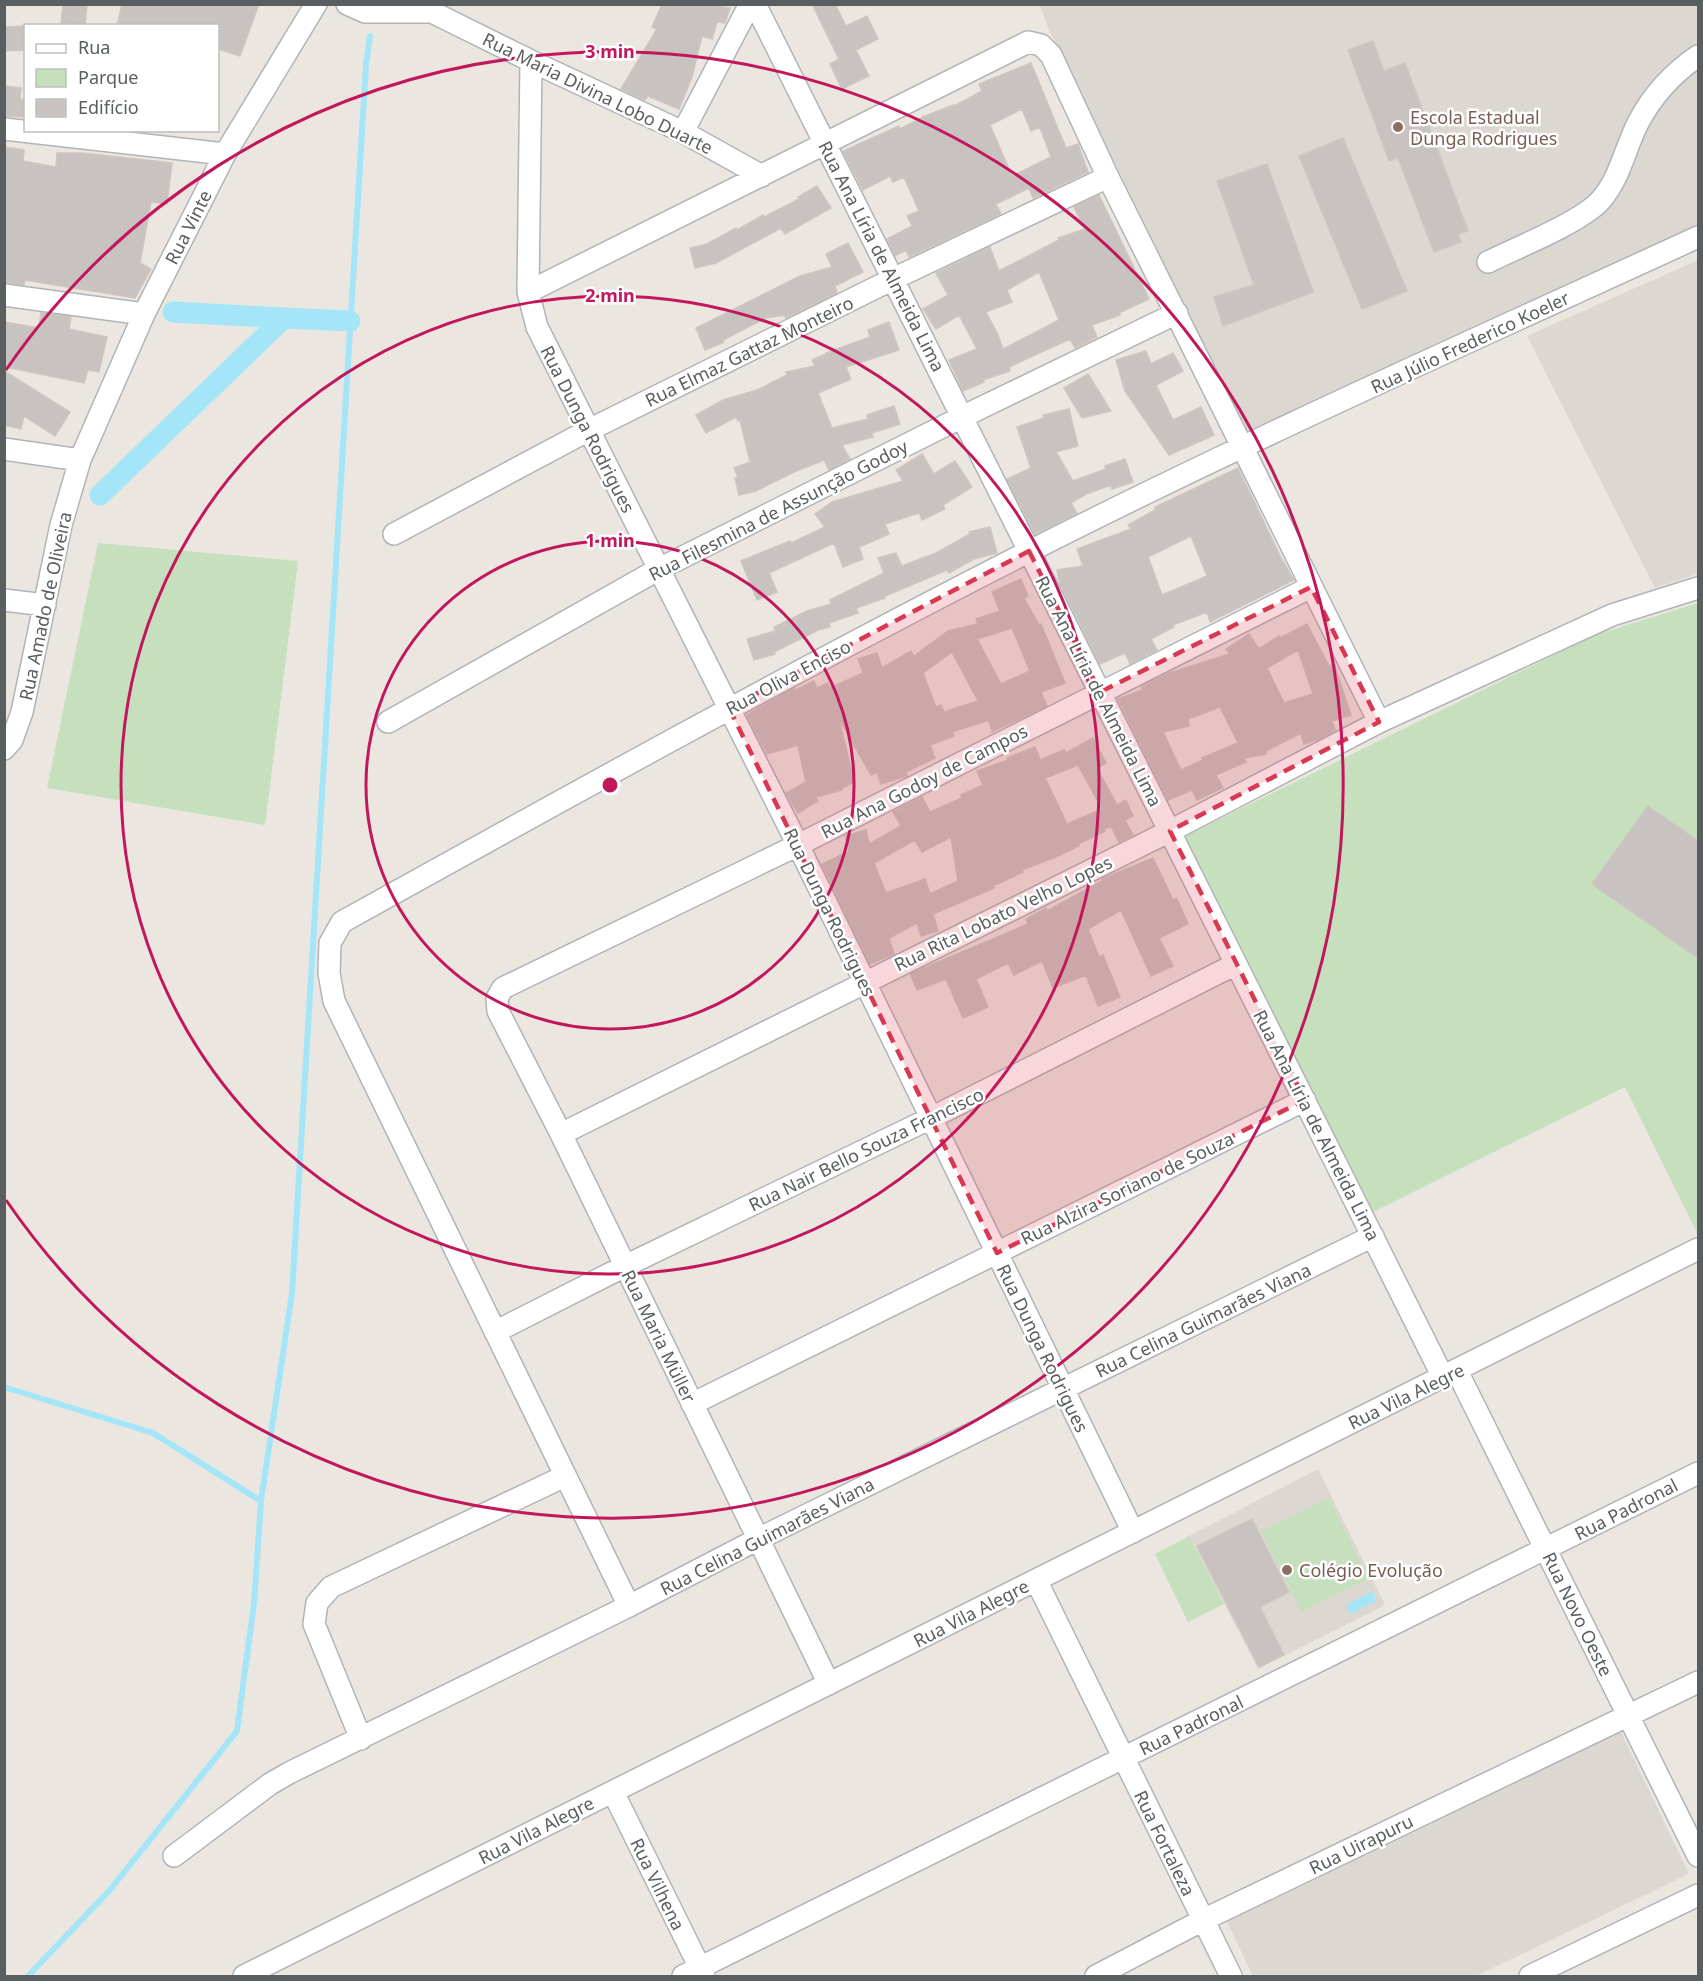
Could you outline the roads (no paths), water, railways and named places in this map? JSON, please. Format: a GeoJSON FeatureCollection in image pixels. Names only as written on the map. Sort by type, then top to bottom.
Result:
{"type":"FeatureCollection","features":[{"type":"Feature","properties":{"kind":"street","name":"Rua Vinte"},"geometry":{"type":"LineString","coordinates":[[80,460],[144,314],[225,154],[316,4]]}},
{"type":"Feature","properties":{"kind":"street"},"geometry":{"type":"LineString","coordinates":[[347,4],[365,12],[434,8]]}},
{"type":"Feature","properties":{"kind":"street"},"geometry":{"type":"LineString","coordinates":[[683,132],[750,4]]}},
{"type":"Feature","properties":{"kind":"street","name":"Rua Ana Líria de Almeida Lima"},"geometry":{"type":"LineString","coordinates":[[755,4],[1373,1236],[1450,1374]]}},
{"type":"Feature","properties":{"kind":"street","name":"Rua Maria Divina Lobo Duarte"},"geometry":{"type":"LineString","coordinates":[[434,8],[531,61],[683,132],[762,176]]}},
{"type":"Feature","properties":{"kind":"street"},"geometry":{"type":"LineString","coordinates":[[528,292],[1028,42],[1041,45],[1051,55],[1108,177],[1379,722]]}},
{"type":"Feature","properties":{"kind":"street"},"geometry":{"type":"LineString","coordinates":[[1488,262],[1575,219],[1600,201],[1615,178],[1638,123],[1656,93],[1685,65],[1698,56]]}},
{"type":"Feature","properties":{"kind":"street","name":"Rua Dunga Rodrigues"},"geometry":{"type":"LineString","coordinates":[[531,61],[528,292],[537,327],[798,845],[1133,1532]]}},
{"type":"Feature","properties":{"kind":"street"},"geometry":{"type":"LineString","coordinates":[[4,129],[24,131]]}},
{"type":"Feature","properties":{"kind":"street"},"geometry":{"type":"LineString","coordinates":[[31,132],[225,154]]}},
{"type":"Feature","properties":{"kind":"street","name":"Rua Elmaz Gattaz Monteiro"},"geometry":{"type":"LineString","coordinates":[[394,534],[589,430],[893,279],[1108,177]]}},
{"type":"Feature","properties":{"kind":"street","name":"Rua Júlio Frederico Koeler"},"geometry":{"type":"LineString","coordinates":[[1242,447],[1698,237]]}},
{"type":"Feature","properties":{"kind":"street"},"geometry":{"type":"LineString","coordinates":[[4,295],[144,314]]}},
{"type":"Feature","properties":{"kind":"street","name":"Rua Filesmina de Assunção Godoy"},"geometry":{"type":"LineString","coordinates":[[388,722],[659,569],[962,417],[1177,313]]}},
{"type":"Feature","properties":{"kind":"street","name":"Rua Oliva Enciso"},"geometry":{"type":"LineString","coordinates":[[495,1332],[334,1001],[329,973],[330,943],[342,922],[729,708],[1029,551],[1242,447]]}},
{"type":"Feature","properties":{"kind":"street"},"geometry":{"type":"LineString","coordinates":[[4,449],[80,460]]}},
{"type":"Feature","properties":{"kind":"street","name":"Rua Amado de Oliveira"},"geometry":{"type":"LineString","coordinates":[[4,749],[12,740],[22,712],[61,525],[80,460]]}},
{"type":"Feature","properties":{"kind":"street","name":"Rua Ana Godoy de Campos"},"geometry":{"type":"LineString","coordinates":[[503,988],[798,845],[1311,587]]}},
{"type":"Feature","properties":{"kind":"street","name":"Rua Rita Lobato Velho Lopes"},"geometry":{"type":"LineString","coordinates":[[561,1134],[864,981],[1170,831],[1379,722],[1612,615],[1698,588]]}},
{"type":"Feature","properties":{"kind":"street"},"geometry":{"type":"LineString","coordinates":[[4,600],[45,605]]}},
{"type":"Feature","properties":{"kind":"street","name":"Rua Nair Bello Souza Francisco"},"geometry":{"type":"LineString","coordinates":[[495,1332],[625,1266],[931,1118],[1236,964]]}},
{"type":"Feature","properties":{"kind":"street","name":"Rua Maria Müller"},"geometry":{"type":"LineString","coordinates":[[503,988],[497,998],[498,1011],[561,1134],[829,1684]]}},
{"type":"Feature","properties":{"kind":"street","name":"Rua Alzira Soriano de Souza"},"geometry":{"type":"LineString","coordinates":[[692,1404],[1305,1100]]}},
{"type":"Feature","properties":{"kind":"street","name":"Rua Celina Guimarães Viana"},"geometry":{"type":"LineString","coordinates":[[174,1856],[270,1784],[307,1764],[1373,1236]]}},
{"type":"Feature","properties":{"kind":"street","name":"Rua Vila Alegre"},"geometry":{"type":"LineString","coordinates":[[244,1977],[1698,1249]]}},
{"type":"Feature","properties":{"kind":"street"},"geometry":{"type":"LineString","coordinates":[[495,1332],[628,1606]]}},
{"type":"Feature","properties":{"kind":"street","name":"Rua Novo Oeste"},"geometry":{"type":"LineString","coordinates":[[1450,1374],[1546,1550],[1698,1856]]}},
{"type":"Feature","properties":{"kind":"street","name":"Rua Padronal"},"geometry":{"type":"LineString","coordinates":[[696,1974],[1698,1473]]}},
{"type":"Feature","properties":{"kind":"street"},"geometry":{"type":"LineString","coordinates":[[361,1739],[314,1624],[317,1603],[331,1587],[565,1476]]}},
{"type":"Feature","properties":{"kind":"street","name":"Rua Fortaleza"},"geometry":{"type":"LineString","coordinates":[[1036,1580],[1231,1977]]}},
{"type":"Feature","properties":{"kind":"street","name":"Rua Uirapuru"},"geometry":{"type":"LineString","coordinates":[[1095,1977],[1203,1920],[1698,1682]]}},
{"type":"Feature","properties":{"kind":"street","name":"Rua Vilhena"},"geometry":{"type":"LineString","coordinates":[[613,1792],[696,1974]]}},
{"type":"Feature","properties":{"kind":"street"},"geometry":{"type":"LineString","coordinates":[[1530,1977],[1698,1895]]}},
{"type":"Feature","properties":{"kind":"water"},"geometry":{"type":"Polygon","coordinates":[[[1372,1591],[1377,1600],[1351,1614],[1346,1605],[1372,1591]]]}},
{"type":"Feature","properties":{"kind":"waterway"},"geometry":{"type":"LineString","coordinates":[[28,1976],[109,1891],[237,1731],[254,1603],[261,1501],[292,1293],[366,65],[370,36]]}},
{"type":"Feature","properties":{"kind":"waterway"},"geometry":{"type":"LineString","coordinates":[[173,312],[284,318]]}},
{"type":"Feature","properties":{"kind":"waterway"},"geometry":{"type":"LineString","coordinates":[[100,495],[284,318],[350,321]]}},
{"type":"Feature","properties":{"kind":"waterway"},"geometry":{"type":"LineString","coordinates":[[4,1387],[153,1433],[261,1501]]}},
{"type":"Feature","properties":{"kind":"place","name":"Escola Estadual Dunga Rodrigues"},"geometry":{"type":"Point","coordinates":[1398,127]}},
{"type":"Feature","properties":{"kind":"place","name":"Colégio Evolução"},"geometry":{"type":"Point","coordinates":[1287,1570]}}]}
